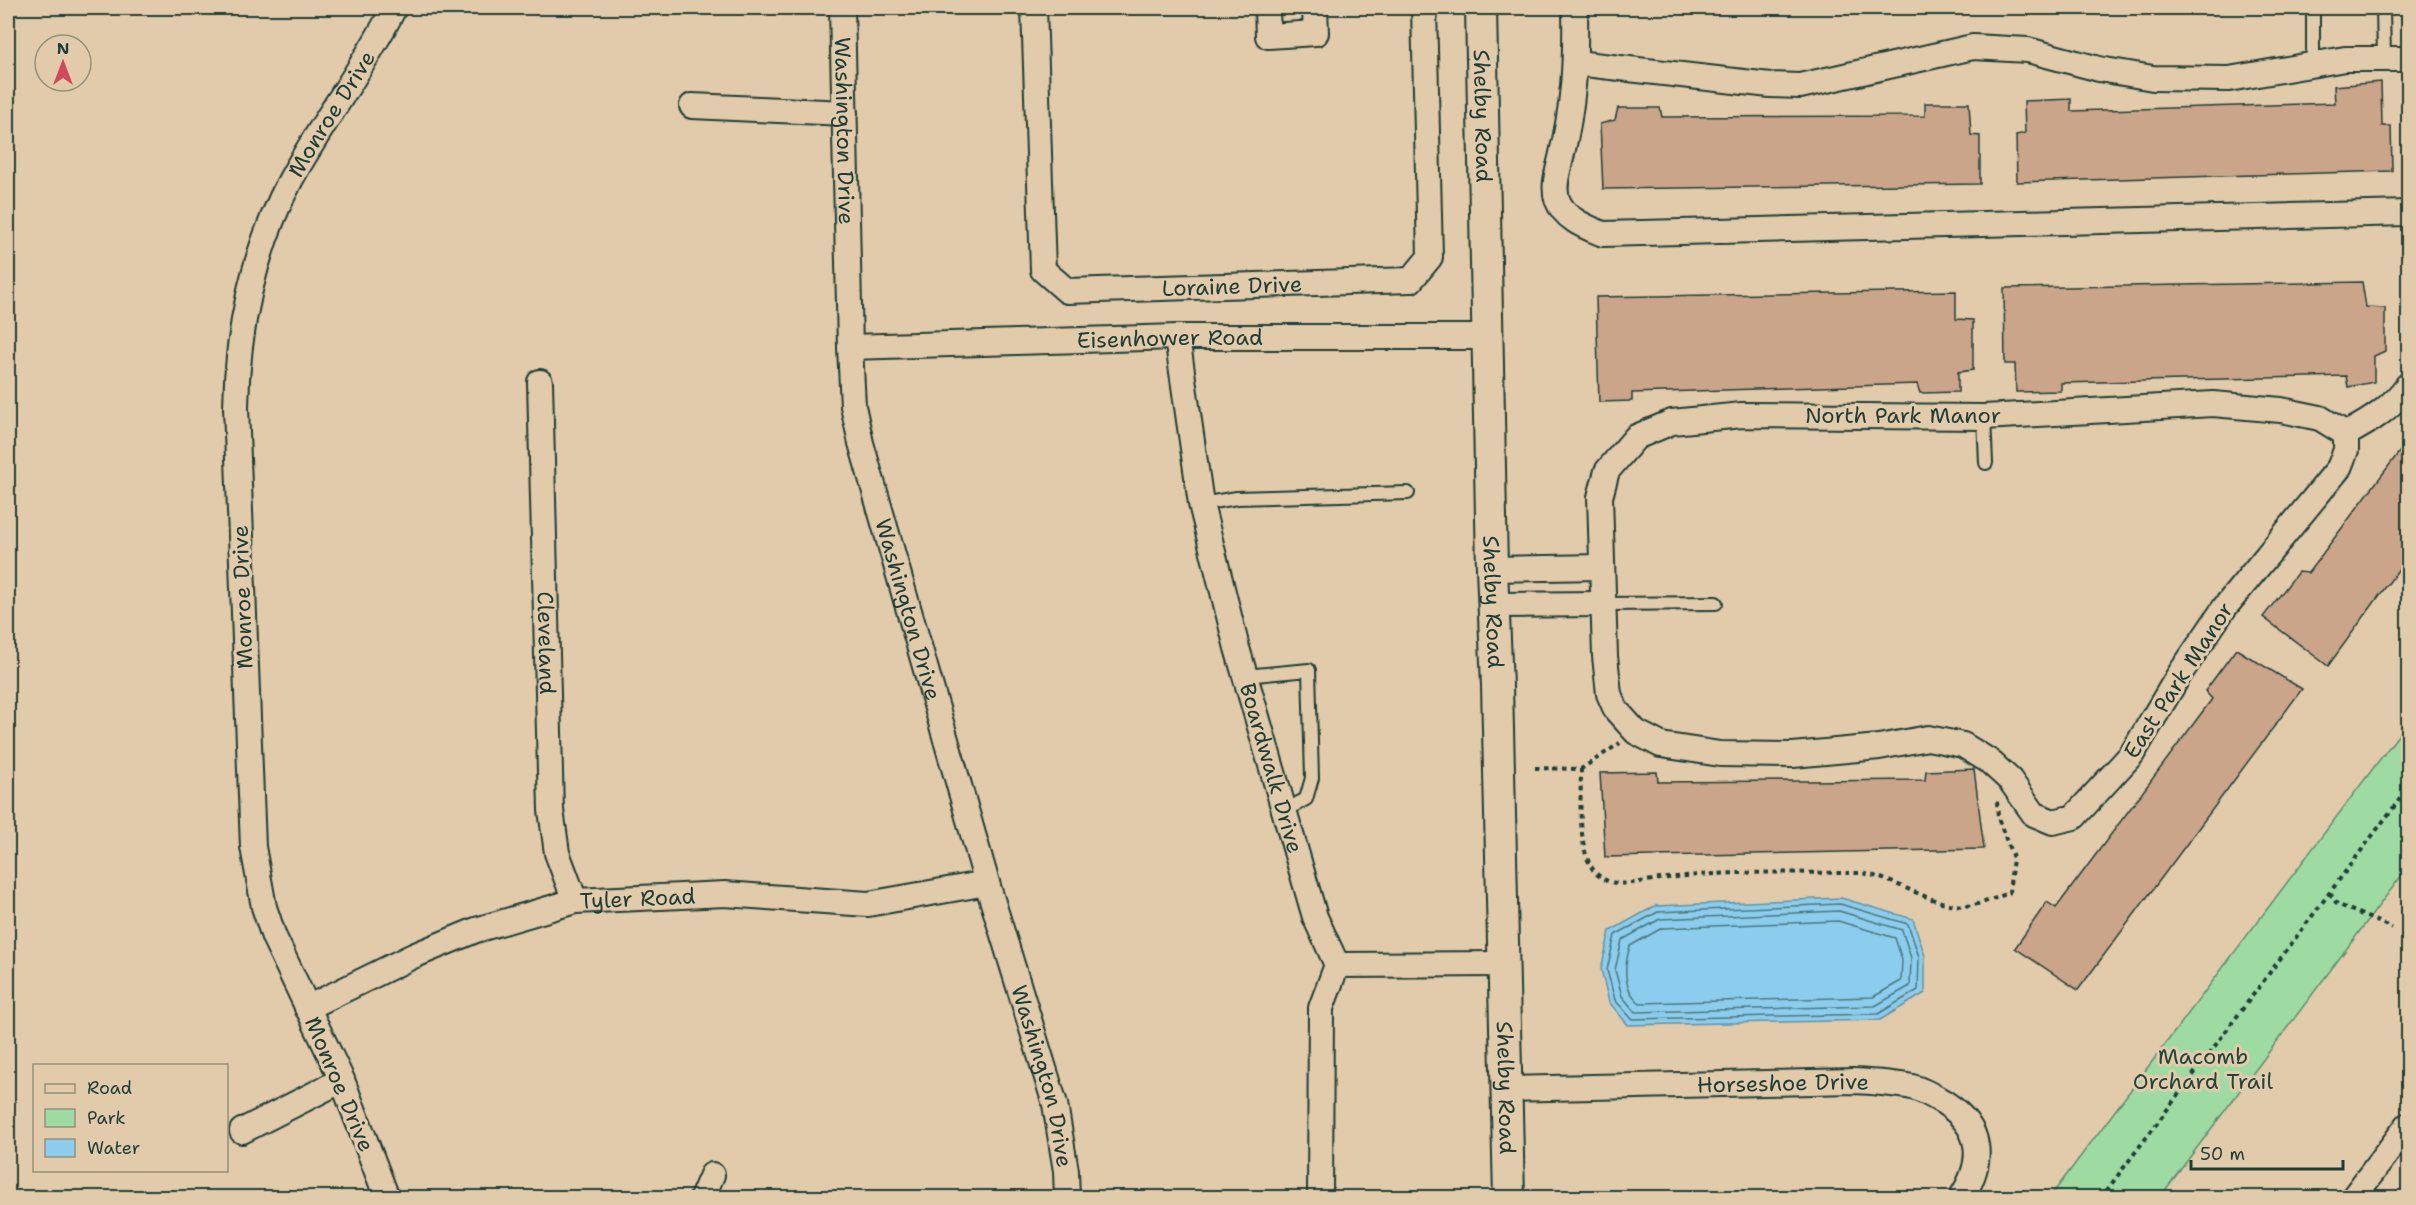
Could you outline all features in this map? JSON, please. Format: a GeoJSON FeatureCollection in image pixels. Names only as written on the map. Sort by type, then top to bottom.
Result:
{"type":"FeatureCollection","features":[{"type":"Feature","properties":{"kind":"street","name":"Monroe Drive"},"geometry":{"type":"LineString","coordinates":[[387,1197],[342,1080],[274,937],[264,907],[253,847],[236,407],[238,354],[246,303],[274,216],[291,180],[322,126],[394,8]]}},
{"type":"Feature","properties":{"kind":"street","name":"Washington Drive"},"geometry":{"type":"LineString","coordinates":[[843,8],[853,406],[861,443],[987,883],[1055,1104],[1064,1152],[1067,1197]]}},
{"type":"Feature","properties":{"kind":"street","name":"Loraine Drive"},"geometry":{"type":"LineString","coordinates":[[1034,8],[1043,270],[1067,291],[1411,280],[1430,256],[1424,8]]}},
{"type":"Feature","properties":{"kind":"street"},"geometry":{"type":"LineString","coordinates":[[1268,8],[1268,36],[1316,33],[1315,8]]}},
{"type":"Feature","properties":{"kind":"street","name":"Shelby Road"},"geometry":{"type":"LineString","coordinates":[[1481,8],[1492,569],[1497,686],[1509,1197]]}},
{"type":"Feature","properties":{"kind":"street"},"geometry":{"type":"LineString","coordinates":[[1575,8],[1576,63],[1569,126],[1556,180],[1557,198],[1566,213],[1581,225],[1603,234],[2409,213]]}},
{"type":"Feature","properties":{"kind":"street"},"geometry":{"type":"LineString","coordinates":[[1576,63],[1770,85],[1800,86],[1973,47],[2028,50],[2099,69],[2153,78],[2229,79],[2345,59],[2409,59]]}},
{"type":"Feature","properties":{"kind":"street"},"geometry":{"type":"LineString","coordinates":[[692,106],[845,113]]}},
{"type":"Feature","properties":{"kind":"street","name":"Eisenhower Road"},"geometry":{"type":"LineString","coordinates":[[850,347],[1177,338],[1488,337]]}},
{"type":"Feature","properties":{"kind":"street","name":"Boardwalk Drive"},"geometry":{"type":"LineString","coordinates":[[1177,338],[1201,504],[1245,676],[1284,811],[1316,917],[1337,965]]}},
{"type":"Feature","properties":{"kind":"street","name":"Cleveland"},"geometry":{"type":"LineString","coordinates":[[540,382],[551,810],[557,853],[575,901]]}},
{"type":"Feature","properties":{"kind":"street"},"geometry":{"type":"LineString","coordinates":[[2346,434],[2375,419],[2397,400],[2409,385]]}},
{"type":"Feature","properties":{"kind":"street","name":"North Park Manor"},"geometry":{"type":"LineString","coordinates":[[1635,732],[1616,710],[1609,694],[1601,567],[1600,497],[1607,471],[1636,437],[1672,422],[1742,415],[1984,417],[2213,404],[2281,410],[2320,418],[2346,434]]}},
{"type":"Feature","properties":{"kind":"street","name":"East Park Manor"},"geometry":{"type":"LineString","coordinates":[[2000,772],[2010,780],[2034,814],[2053,822],[2074,817],[2132,754],[2179,675],[2224,607],[2339,468],[2346,450],[2346,434]]}},
{"type":"Feature","properties":{"kind":"street"},"geometry":{"type":"LineString","coordinates":[[1492,569],[1601,567]]}},
{"type":"Feature","properties":{"kind":"street"},"geometry":{"type":"LineString","coordinates":[[1493,605],[1603,604]]}},
{"type":"Feature","properties":{"kind":"street"},"geometry":{"type":"LineString","coordinates":[[1635,732],[1661,745],[1720,754],[1792,755],[1879,747],[1928,738],[1964,745],[1989,761],[2000,772]]}},
{"type":"Feature","properties":{"kind":"street","name":"Tyler Road"},"geometry":{"type":"LineString","coordinates":[[308,1008],[413,956],[476,930],[575,901],[725,894],[868,904],[987,883]]}},
{"type":"Feature","properties":{"kind":"street"},"geometry":{"type":"LineString","coordinates":[[1320,1197],[1321,1008],[1337,965],[1503,964]]}},
{"type":"Feature","properties":{"kind":"street"},"geometry":{"type":"LineString","coordinates":[[242,1131],[342,1080]]}},
{"type":"Feature","properties":{"kind":"street","name":"Horseshoe Drive"},"geometry":{"type":"LineString","coordinates":[[1507,1089],[1853,1081],[1887,1083],[1914,1088],[1936,1097],[1961,1113],[1974,1134],[1975,1167],[1971,1180],[1961,1197]]}},
{"type":"Feature","properties":{"kind":"street"},"geometry":{"type":"LineString","coordinates":[[2353,1197],[2409,1125]]}},
{"type":"Feature","properties":{"kind":"street"},"geometry":{"type":"LineString","coordinates":[[702,1197],[712,1175]]}},
{"type":"Feature","properties":{"kind":"lane"},"geometry":{"type":"LineString","coordinates":[[2313,8],[2313,64]]}},
{"type":"Feature","properties":{"kind":"lane"},"geometry":{"type":"LineString","coordinates":[[2383,8],[2384,59]]}},
{"type":"Feature","properties":{"kind":"lane"},"geometry":{"type":"LineString","coordinates":[[1984,417],[1986,463]]}},
{"type":"Feature","properties":{"kind":"lane"},"geometry":{"type":"LineString","coordinates":[[1201,504],[1237,498],[1408,493]]}},
{"type":"Feature","properties":{"kind":"lane"},"geometry":{"type":"LineString","coordinates":[[1603,604],[1716,603]]}},
{"type":"Feature","properties":{"kind":"lane"},"geometry":{"type":"LineString","coordinates":[[1245,676],[1309,670],[1312,778],[1306,799],[1284,811]]}},
{"type":"Feature","properties":{"kind":"path"},"geometry":{"type":"LineString","coordinates":[[1535,768],[1581,769],[1635,732]]}},
{"type":"Feature","properties":{"kind":"path"},"geometry":{"type":"LineString","coordinates":[[1581,769],[1581,830],[1590,866],[1599,877],[1625,885],[1706,874],[1861,873],[1879,875],[1949,904],[1971,905],[2008,893],[2013,858],[1998,818],[1997,788],[2000,772]]}},
{"type":"Feature","properties":{"kind":"path"},"geometry":{"type":"LineString","coordinates":[[2102,1197],[2409,788]]}},
{"type":"Feature","properties":{"kind":"path"},"geometry":{"type":"LineString","coordinates":[[2330,893],[2337,904],[2392,928]]}},
{"type":"Feature","properties":{"kind":"green space","name":"Macomb Orchard Trail"},"geometry":{"type":"Polygon","coordinates":[[[2408,722],[2408,867],[2160,1197],[2050,1197],[2408,722]]]}},
{"type":"Feature","properties":{"kind":"water"},"geometry":{"type":"Polygon","coordinates":[[[1841,898],[1913,919],[1925,956],[1925,993],[1880,1020],[1628,1025],[1609,1002],[1601,969],[1610,931],[1655,906],[1841,898]]]}},
{"type":"Feature","properties":{"kind":"building"},"geometry":{"type":"Polygon","coordinates":[[[2381,82],[2382,126],[2391,126],[2392,171],[2017,182],[2016,135],[2025,133],[2024,101],[2071,99],[2071,111],[2335,103],[2334,86],[2381,82]]]}},
{"type":"Feature","properties":{"kind":"building"},"geometry":{"type":"Polygon","coordinates":[[[1925,103],[1969,103],[1971,135],[1980,136],[1980,184],[1603,189],[1600,124],[1615,120],[1618,108],[1660,108],[1662,117],[1925,116],[1925,103]]]}},
{"type":"Feature","properties":{"kind":"building"},"geometry":{"type":"Polygon","coordinates":[[[2362,282],[2366,307],[2385,308],[2385,351],[2374,356],[2374,382],[2348,387],[2346,376],[2061,383],[2061,391],[2016,392],[2015,364],[2005,364],[2004,288],[2362,282]]]}},
{"type":"Feature","properties":{"kind":"building"},"geometry":{"type":"Polygon","coordinates":[[[1956,291],[1956,319],[1973,320],[1973,370],[1958,372],[1958,392],[1920,393],[1917,384],[1632,393],[1632,401],[1599,402],[1596,297],[1956,291]]]}},
{"type":"Feature","properties":{"kind":"building"},"geometry":{"type":"Polygon","coordinates":[[[2409,439],[2409,555],[2328,666],[2263,617],[2298,572],[2308,573],[2409,439]]]}},
{"type":"Feature","properties":{"kind":"building"},"geometry":{"type":"Polygon","coordinates":[[[2236,649],[2302,689],[2078,990],[2015,948],[2047,902],[2056,908],[2212,699],[2205,691],[2236,649]]]}},
{"type":"Feature","properties":{"kind":"building"},"geometry":{"type":"Polygon","coordinates":[[[1974,769],[1984,849],[1605,857],[1600,773],[1657,772],[1658,782],[1925,780],[1926,771],[1974,769]]]}}]}
